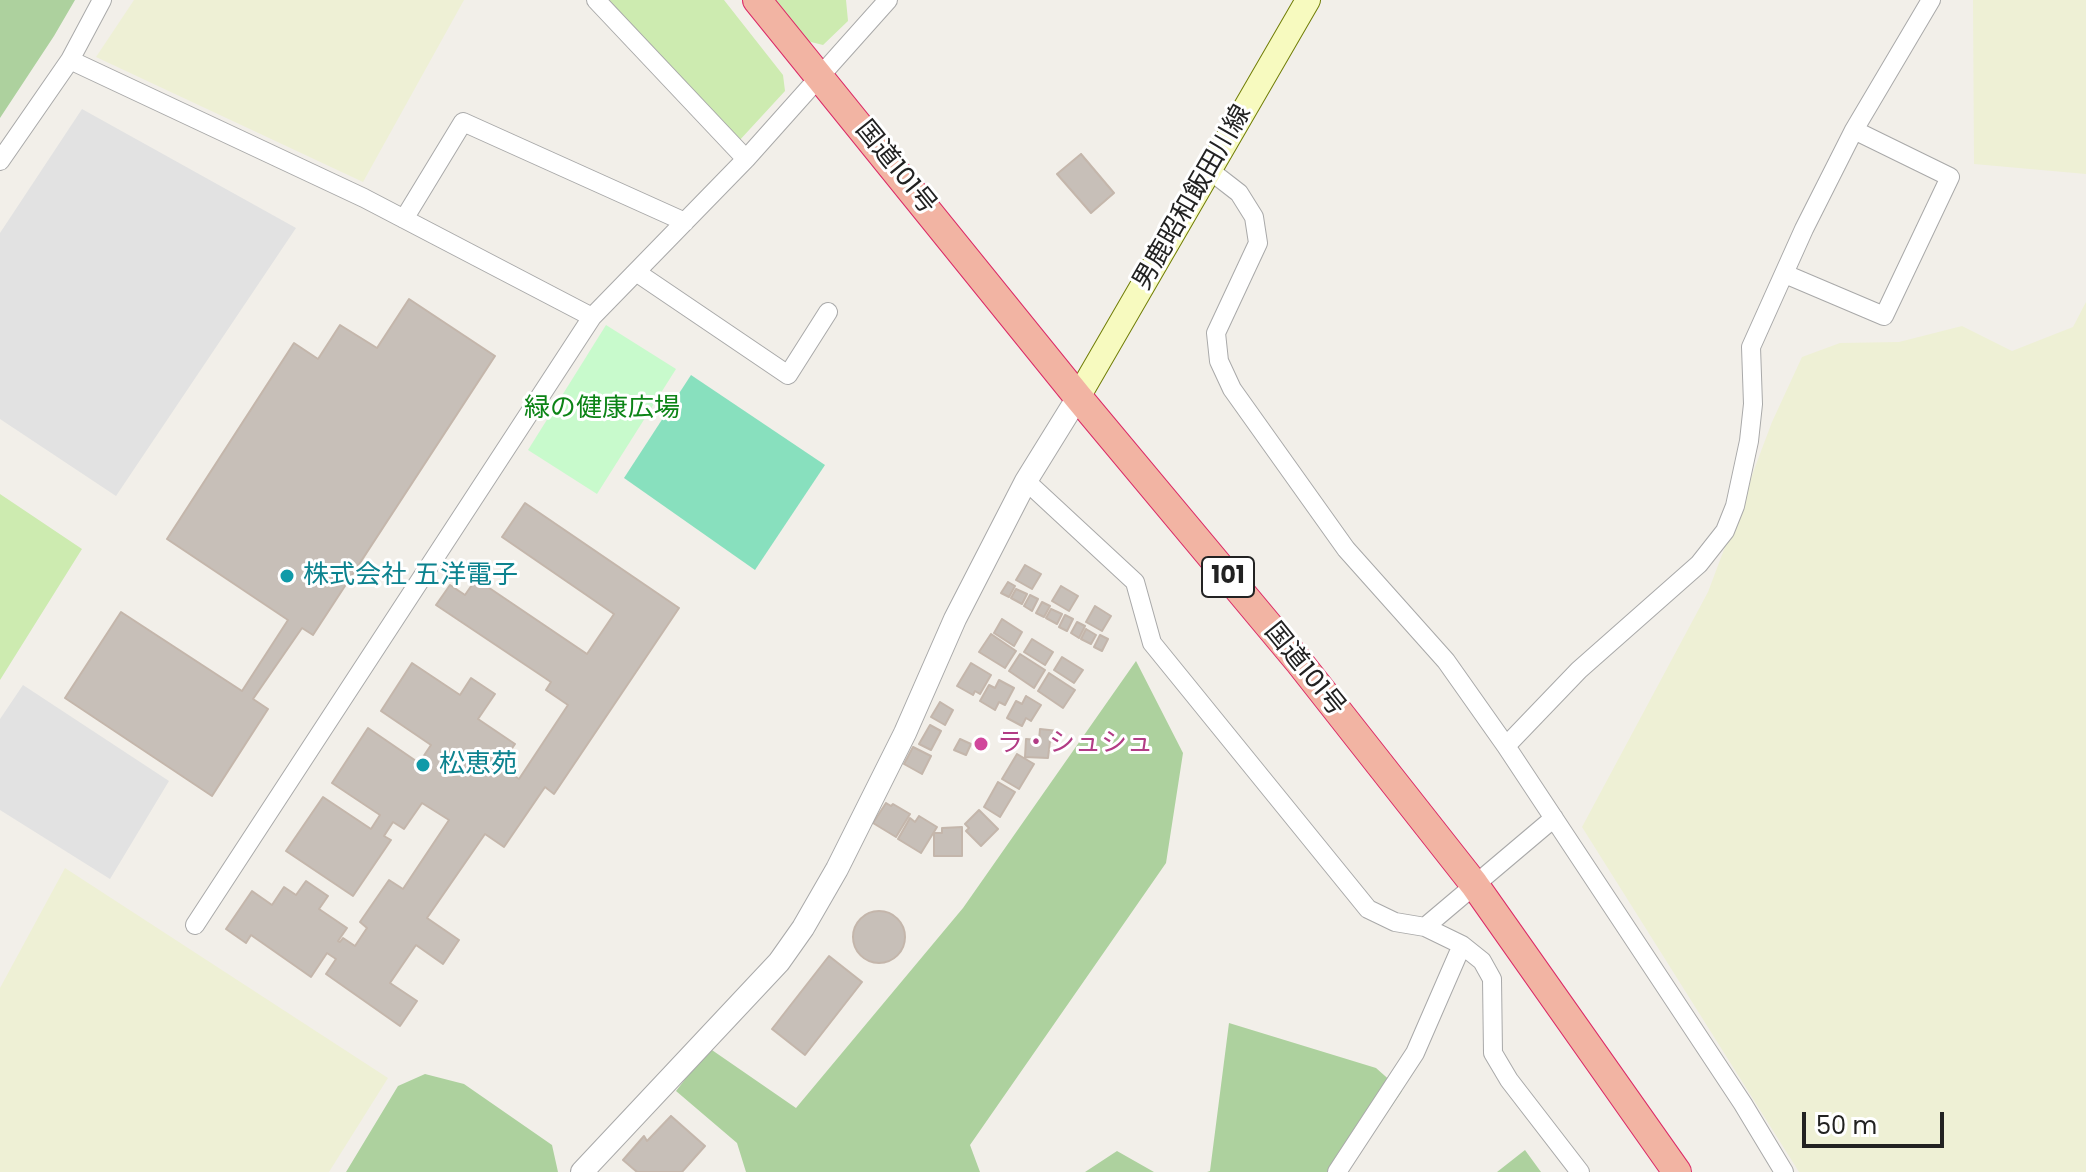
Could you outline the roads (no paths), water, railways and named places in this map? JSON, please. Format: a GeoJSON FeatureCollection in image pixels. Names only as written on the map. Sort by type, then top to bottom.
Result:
{"type":"FeatureCollection","features":[{"type":"Feature","properties":{"kind":"highway","name":"国道101号"},"geometry":{"type":"LineString","coordinates":[[757,0],[1078,397],[1300,663],[1474,884],[1677,1172]]}},
{"type":"Feature","properties":{"kind":"main road","name":"男鹿昭和飯田川線"},"geometry":{"type":"LineString","coordinates":[[1078,397],[1308,0]]}},
{"type":"Feature","properties":{"kind":"street"},"geometry":{"type":"LineString","coordinates":[[0,161],[70,60],[102,0]]}},
{"type":"Feature","properties":{"kind":"street"},"geometry":{"type":"LineString","coordinates":[[596,0],[746,159]]}},
{"type":"Feature","properties":{"kind":"street"},"geometry":{"type":"LineString","coordinates":[[1506,746],[1579,670],[1699,564],[1725,531],[1735,506],[1749,441],[1753,404],[1751,347],[1854,130],[1931,0]]}},
{"type":"Feature","properties":{"kind":"street"},"geometry":{"type":"LineString","coordinates":[[195,925],[592,317],[746,159],[880,3]]}},
{"type":"Feature","properties":{"kind":"street"},"geometry":{"type":"LineString","coordinates":[[70,60],[404,219],[592,317]]}},
{"type":"Feature","properties":{"kind":"street"},"geometry":{"type":"LineString","coordinates":[[404,219],[463,122],[685,222]]}},
{"type":"Feature","properties":{"kind":"street"},"geometry":{"type":"LineString","coordinates":[[1785,274],[1884,316],[1950,177],[1854,130]]}},
{"type":"Feature","properties":{"kind":"street"},"geometry":{"type":"LineString","coordinates":[[1208,169],[1239,193],[1254,217],[1258,243],[1216,333],[1219,361],[1232,389],[1346,549],[1446,661],[1506,746],[1743,1104],[1784,1172]]}},
{"type":"Feature","properties":{"kind":"street"},"geometry":{"type":"LineString","coordinates":[[636,272],[788,375],[828,312]]}},
{"type":"Feature","properties":{"kind":"street"},"geometry":{"type":"LineString","coordinates":[[582,1172],[779,962],[803,928],[837,869],[905,733],[955,619],[1026,481],[1078,397]]}},
{"type":"Feature","properties":{"kind":"street"},"geometry":{"type":"LineString","coordinates":[[1026,481],[1135,582],[1152,643],[1368,909],[1395,922],[1425,927],[1462,945],[1482,961],[1492,979],[1493,1053],[1509,1080],[1580,1172]]}},
{"type":"Feature","properties":{"kind":"street"},"geometry":{"type":"LineString","coordinates":[[1425,927],[1554,818]]}},
{"type":"Feature","properties":{"kind":"street"},"geometry":{"type":"LineString","coordinates":[[1337,1172],[1415,1053],[1462,945]]}},
{"type":"Feature","properties":{"kind":"place","name":"株式会社 五洋電子"},"geometry":{"type":"Point","coordinates":[287,576]}},
{"type":"Feature","properties":{"kind":"place","name":"ラ・シュシュ"},"geometry":{"type":"Point","coordinates":[981,744]}},
{"type":"Feature","properties":{"kind":"place","name":"松恵苑"},"geometry":{"type":"Point","coordinates":[423,765]}},
{"type":"Feature","properties":{"kind":"park label","name":"緑の健康広場"},"geometry":{"type":"Point","coordinates":[602,409]}}]}
